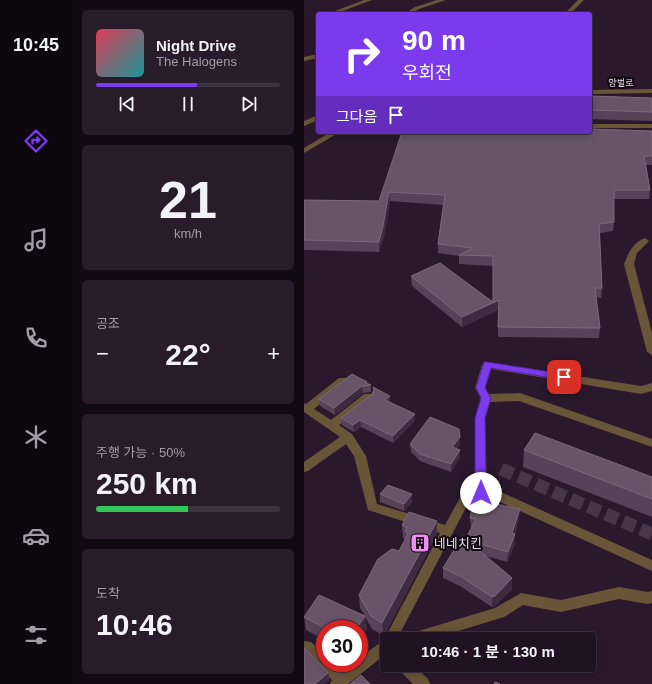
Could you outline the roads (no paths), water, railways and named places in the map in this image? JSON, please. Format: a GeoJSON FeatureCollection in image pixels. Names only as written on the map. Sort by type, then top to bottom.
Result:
{"type":"FeatureCollection","features":[{"type":"Feature","properties":{"kind":"street"},"geometry":{"type":"LineString","coordinates":[[336,12],[369,0]]}},
{"type":"Feature","properties":{"kind":"street"},"geometry":{"type":"LineString","coordinates":[[410,12],[417,8],[443,0]]}},
{"type":"Feature","properties":{"kind":"street"},"geometry":{"type":"LineString","coordinates":[[569,12],[581,0]]}},
{"type":"Feature","properties":{"kind":"street"},"geometry":{"type":"LineString","coordinates":[[304,59],[316,56]]}},
{"type":"Feature","properties":{"kind":"street","name":"양벌로"},"geometry":{"type":"LineString","coordinates":[[592,92],[614,93],[652,91]]}},
{"type":"Feature","properties":{"kind":"street"},"geometry":{"type":"LineString","coordinates":[[304,124],[316,118]]}},
{"type":"Feature","properties":{"kind":"street"},"geometry":{"type":"LineString","coordinates":[[592,126],[652,126]]}},
{"type":"Feature","properties":{"kind":"street"},"geometry":{"type":"LineString","coordinates":[[304,151],[333,134]]}},
{"type":"Feature","properties":{"kind":"street"},"geometry":{"type":"LineString","coordinates":[[646,241],[633,252],[629,264],[652,352]]}},
{"type":"Feature","properties":{"kind":"street"},"geometry":{"type":"LineString","coordinates":[[481,493],[480,418],[486,398],[480,388],[487,365],[641,390],[652,388]]}},
{"type":"Feature","properties":{"kind":"street"},"geometry":{"type":"LineString","coordinates":[[343,380],[306,408],[348,437],[360,456],[372,507],[448,531]]}},
{"type":"Feature","properties":{"kind":"street"},"geometry":{"type":"LineString","coordinates":[[331,426],[368,397]]}},
{"type":"Feature","properties":{"kind":"street"},"geometry":{"type":"LineString","coordinates":[[486,398],[520,397],[652,443]]}},
{"type":"Feature","properties":{"kind":"street"},"geometry":{"type":"LineString","coordinates":[[304,468],[348,437]]}},
{"type":"Feature","properties":{"kind":"street"},"geometry":{"type":"LineString","coordinates":[[395,632],[466,497],[488,491],[652,566]]}},
{"type":"Feature","properties":{"kind":"street"},"geometry":{"type":"LineString","coordinates":[[435,632],[499,613],[521,599],[561,606],[619,593],[648,598],[652,597]]}},
{"type":"Feature","properties":{"kind":"street"},"geometry":{"type":"LineString","coordinates":[[306,646],[339,682],[380,651]]}},
{"type":"Feature","properties":{"kind":"street"},"geometry":{"type":"LineString","coordinates":[[411,672],[423,684]]}},
{"type":"Feature","properties":{"kind":"tunnel"},"geometry":{"type":"LineString","coordinates":[[501,469],[652,534]]}},
{"type":"Feature","properties":{"kind":"place","name":"네네치킨"},"geometry":{"type":"Point","coordinates":[420,543]}}]}
